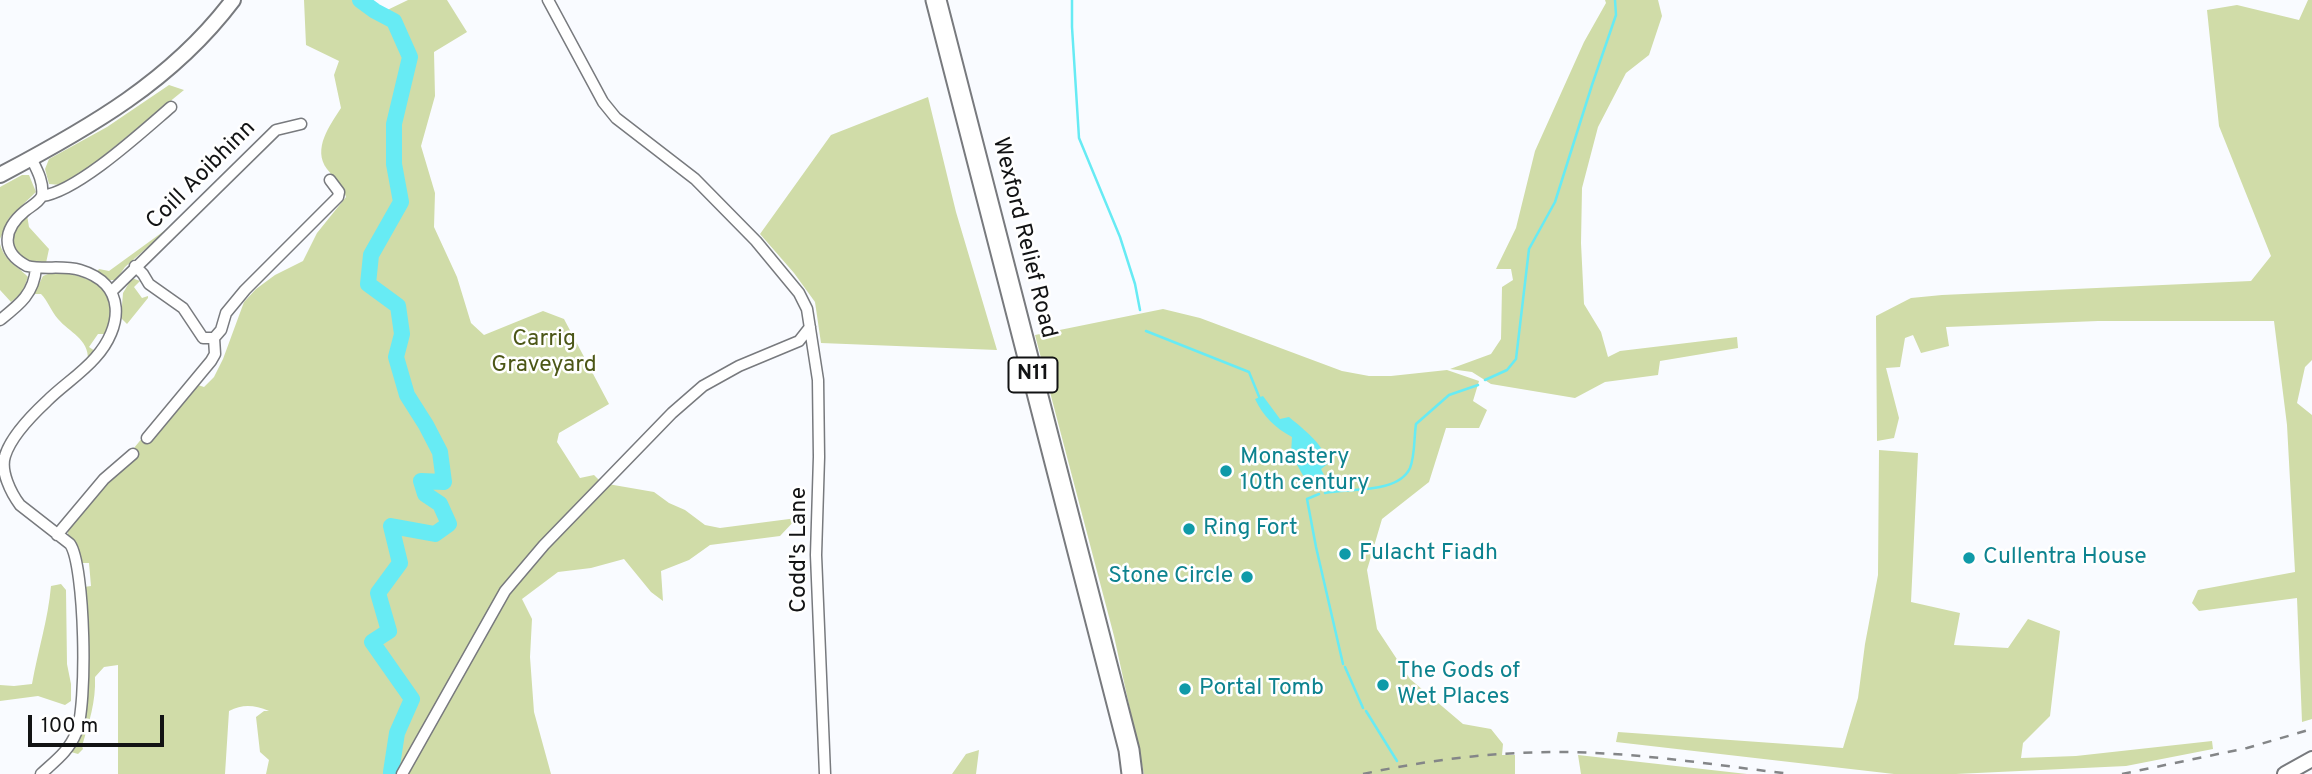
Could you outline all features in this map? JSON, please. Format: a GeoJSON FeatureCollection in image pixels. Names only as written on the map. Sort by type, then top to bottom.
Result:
{"type":"FeatureCollection","features":[{"type":"Feature","properties":{"kind":"highway","name":"Wexford Relief Road"},"geometry":{"type":"LineString","coordinates":[[936,0],[1129,750],[1132,774]]}},
{"type":"Feature","properties":{"kind":"main road"},"geometry":{"type":"LineString","coordinates":[[0,175],[145,89],[199,43],[233,0]]}},
{"type":"Feature","properties":{"kind":"main road"},"geometry":{"type":"LineString","coordinates":[[2285,774],[2312,759]]}},
{"type":"Feature","properties":{"kind":"street","name":"Codd's Lane"},"geometry":{"type":"LineString","coordinates":[[548,0],[603,102],[616,118],[695,179],[756,241],[799,293],[807,309],[818,380],[816,555],[825,774]]}},
{"type":"Feature","properties":{"kind":"street"},"geometry":{"type":"LineString","coordinates":[[41,774],[64,753],[77,732],[81,718],[83,674],[75,551],[15,499],[5,473],[4,458],[9,446],[35,413],[94,359],[105,345],[113,329],[116,305],[112,291],[81,270],[36,268],[19,262],[6,244],[7,235],[17,218],[43,196],[84,176],[171,107]]}},
{"type":"Feature","properties":{"kind":"street","name":"Coill Aoibhinn"},"geometry":{"type":"LineString","coordinates":[[112,291],[276,130],[301,124]]}},
{"type":"Feature","properties":{"kind":"street"},"geometry":{"type":"LineString","coordinates":[[31,158],[39,175],[43,196]]}},
{"type":"Feature","properties":{"kind":"street"},"geometry":{"type":"LineString","coordinates":[[148,438],[211,361],[215,354],[214,338],[221,330],[226,313],[245,290],[338,197],[339,192],[330,180]]}},
{"type":"Feature","properties":{"kind":"street"},"geometry":{"type":"LineString","coordinates":[[135,267],[149,284],[183,307],[198,334],[203,338],[214,338]]}},
{"type":"Feature","properties":{"kind":"street"},"geometry":{"type":"LineString","coordinates":[[0,320],[22,302],[30,291],[35,281],[36,268]]}},
{"type":"Feature","properties":{"kind":"street"},"geometry":{"type":"LineString","coordinates":[[405,770],[505,592],[544,545],[671,413],[703,386],[799,341],[810,327]]}},
{"type":"Feature","properties":{"kind":"street"},"geometry":{"type":"LineString","coordinates":[[57,535],[104,479],[134,454]]}},
{"type":"Feature","properties":{"kind":"green space","name":"Carrig Graveyard"},"geometry":{"type":"Polygon","coordinates":[[[304,0],[360,0],[379,14],[408,0],[447,0],[467,32],[434,52],[435,96],[421,146],[435,193],[434,227],[457,277],[471,323],[484,335],[543,311],[564,319],[609,404],[559,433],[557,442],[580,478],[594,475],[602,483],[654,492],[705,525],[720,528],[797,518],[780,536],[710,545],[689,560],[661,571],[663,601],[651,592],[624,559],[591,568],[558,572],[522,599],[532,619],[530,657],[534,712],[551,774],[266,774],[269,760],[260,752],[256,717],[269,711],[249,706],[229,711],[225,774],[118,774],[118,665],[104,667],[95,677],[93,703],[83,749],[78,754],[71,752],[82,731],[86,713],[84,587],[91,586],[89,563],[82,563],[77,545],[68,535],[68,528],[115,474],[139,455],[134,448],[143,437],[149,442],[198,385],[204,387],[214,377],[244,302],[275,275],[303,261],[317,233],[346,197],[327,169],[321,153],[324,137],[341,108],[334,75],[339,61],[306,45],[304,0]]]}},
{"type":"Feature","properties":{"kind":"green space"},"geometry":{"type":"Polygon","coordinates":[[[1605,0],[1658,0],[1662,16],[1649,55],[1626,73],[1598,127],[1582,188],[1584,304],[1601,332],[1608,357],[1620,351],[1737,337],[1738,348],[1660,361],[1658,375],[1605,382],[1575,398],[1491,384],[1472,372],[1450,369],[1491,354],[1501,339],[1502,287],[1513,280],[1511,269],[1496,269],[1516,228],[1535,151],[1584,42],[1606,3],[1605,0]]]}},
{"type":"Feature","properties":{"kind":"green space"},"geometry":{"type":"Polygon","coordinates":[[[2308,0],[2312,0],[2312,360],[2305,367],[2297,403],[2312,415],[2312,719],[2302,722],[2297,598],[2199,611],[2192,603],[2198,590],[2295,572],[2287,425],[2274,321],[2098,321],[1946,327],[1949,346],[1921,353],[1913,335],[1905,338],[1900,367],[1886,368],[1899,418],[1894,438],[1877,441],[1876,316],[1911,298],[1942,295],[2251,281],[2271,256],[2219,126],[2207,10],[2237,5],[2299,20],[2308,0]]]}},
{"type":"Feature","properties":{"kind":"green space"},"geometry":{"type":"Polygon","coordinates":[[[169,85],[184,90],[92,165],[61,185],[49,184],[45,169],[49,159],[107,127],[169,85]]]}},
{"type":"Feature","properties":{"kind":"green space"},"geometry":{"type":"Polygon","coordinates":[[[928,97],[956,212],[997,350],[821,343],[815,302],[760,234],[831,135],[928,97]]]}},
{"type":"Feature","properties":{"kind":"green space"},"geometry":{"type":"Polygon","coordinates":[[[22,175],[29,175],[36,192],[9,218],[0,239],[0,187],[22,175]]]}},
{"type":"Feature","properties":{"kind":"green space"},"geometry":{"type":"Polygon","coordinates":[[[27,215],[29,227],[49,249],[46,263],[26,260],[11,246],[14,229],[27,215]]]}},
{"type":"Feature","properties":{"kind":"green space"},"geometry":{"type":"Polygon","coordinates":[[[175,223],[125,267],[116,280],[109,280],[96,273],[99,269],[109,271],[175,223]]]}},
{"type":"Feature","properties":{"kind":"green space"},"geometry":{"type":"Polygon","coordinates":[[[0,244],[8,259],[28,277],[22,293],[11,302],[0,290],[0,244]]]}},
{"type":"Feature","properties":{"kind":"green space"},"geometry":{"type":"Polygon","coordinates":[[[53,272],[92,281],[108,296],[111,319],[107,334],[98,334],[89,347],[95,351],[88,360],[82,341],[58,319],[41,294],[34,294],[43,276],[53,272]]]}},
{"type":"Feature","properties":{"kind":"green space"},"geometry":{"type":"Polygon","coordinates":[[[132,278],[140,281],[134,287],[142,298],[148,298],[127,324],[121,318],[123,293],[132,278]]]}},
{"type":"Feature","properties":{"kind":"green space"},"geometry":{"type":"Polygon","coordinates":[[[1163,309],[1200,318],[1342,371],[1369,376],[1391,376],[1447,370],[1479,381],[1473,401],[1487,410],[1479,428],[1446,428],[1429,482],[1382,519],[1367,570],[1377,629],[1410,679],[1463,724],[1491,729],[1503,744],[1502,755],[1515,755],[1515,774],[1144,774],[1114,636],[1035,335],[1163,309]]]}},
{"type":"Feature","properties":{"kind":"green space"},"geometry":{"type":"Polygon","coordinates":[[[1879,450],[1918,453],[1911,602],[1960,613],[1954,645],[2008,648],[2028,619],[2060,631],[2050,716],[2023,743],[2021,758],[2076,756],[2212,741],[2213,749],[2126,766],[1956,774],[1894,774],[1616,742],[1618,732],[1843,748],[1858,698],[1878,575],[1879,450]]]}},
{"type":"Feature","properties":{"kind":"green space"},"geometry":{"type":"Polygon","coordinates":[[[61,584],[66,590],[67,664],[71,701],[65,705],[38,696],[0,701],[0,685],[32,684],[51,586],[61,584]]]}},
{"type":"Feature","properties":{"kind":"green space"},"geometry":{"type":"Polygon","coordinates":[[[979,750],[976,774],[952,774],[966,754],[979,750]]]}},
{"type":"Feature","properties":{"kind":"green space"},"geometry":{"type":"Polygon","coordinates":[[[1578,755],[1747,774],[1581,774],[1578,755]]]}},
{"type":"Feature","properties":{"kind":"water"},"geometry":{"type":"Polygon","coordinates":[[[1263,396],[1280,419],[1289,417],[1312,437],[1330,462],[1321,469],[1324,475],[1316,481],[1305,479],[1291,454],[1292,437],[1270,421],[1258,405],[1255,399],[1263,396]]]}},
{"type":"Feature","properties":{"kind":"waterway"},"geometry":{"type":"LineString","coordinates":[[360,0],[394,21],[410,57],[394,124],[394,164],[401,202],[371,255],[368,284],[398,306],[402,334],[396,357],[407,395],[440,452],[444,482],[421,481],[425,494],[440,504],[449,524],[435,534],[391,526],[400,563],[378,593],[389,631],[372,642],[412,699],[397,733],[391,772],[396,774]]}},
{"type":"Feature","properties":{"kind":"waterway"},"geometry":{"type":"LineString","coordinates":[[1072,0],[1079,138],[1120,237],[1140,310]]}},
{"type":"Feature","properties":{"kind":"waterway"},"geometry":{"type":"LineString","coordinates":[[1485,380],[1507,370],[1516,359],[1529,249],[1555,202],[1616,15],[1615,0]]}},
{"type":"Feature","properties":{"kind":"waterway"},"geometry":{"type":"LineString","coordinates":[[1146,331],[1249,372],[1260,399]]}},
{"type":"Feature","properties":{"kind":"waterway"},"geometry":{"type":"LineString","coordinates":[[1325,493],[1384,486],[1404,476],[1412,463],[1416,424],[1449,395],[1478,385]]}},
{"type":"Feature","properties":{"kind":"waterway"},"geometry":{"type":"LineString","coordinates":[[1318,477],[1319,490]]}},
{"type":"Feature","properties":{"kind":"waterway"},"geometry":{"type":"LineString","coordinates":[[1319,494],[1307,499],[1343,664]]}},
{"type":"Feature","properties":{"kind":"waterway"},"geometry":{"type":"LineString","coordinates":[[1345,667],[1363,708]]}},
{"type":"Feature","properties":{"kind":"waterway"},"geometry":{"type":"LineString","coordinates":[[1366,711],[1397,761]]}},
{"type":"Feature","properties":{"kind":"railway"},"geometry":{"type":"LineString","coordinates":[[2122,774],[2247,748],[2312,729]]}},
{"type":"Feature","properties":{"kind":"railway"},"geometry":{"type":"LineString","coordinates":[[1363,774],[1460,758],[1558,752],[1646,757],[1791,774]]}},
{"type":"Feature","properties":{"kind":"place","name":"Monastery 10th century"},"geometry":{"type":"Point","coordinates":[1226,471]}},
{"type":"Feature","properties":{"kind":"place","name":"Ring Fort"},"geometry":{"type":"Point","coordinates":[1189,529]}},
{"type":"Feature","properties":{"kind":"place","name":"Fulacht Fiadh"},"geometry":{"type":"Point","coordinates":[1345,554]}},
{"type":"Feature","properties":{"kind":"place","name":"Cullentra House"},"geometry":{"type":"Point","coordinates":[1969,558]}},
{"type":"Feature","properties":{"kind":"place","name":"Stone Circle"},"geometry":{"type":"Point","coordinates":[1247,577]}},
{"type":"Feature","properties":{"kind":"place","name":"The Gods of Wet Places"},"geometry":{"type":"Point","coordinates":[1383,685]}},
{"type":"Feature","properties":{"kind":"place","name":"Portal Tomb"},"geometry":{"type":"Point","coordinates":[1185,689]}}]}
